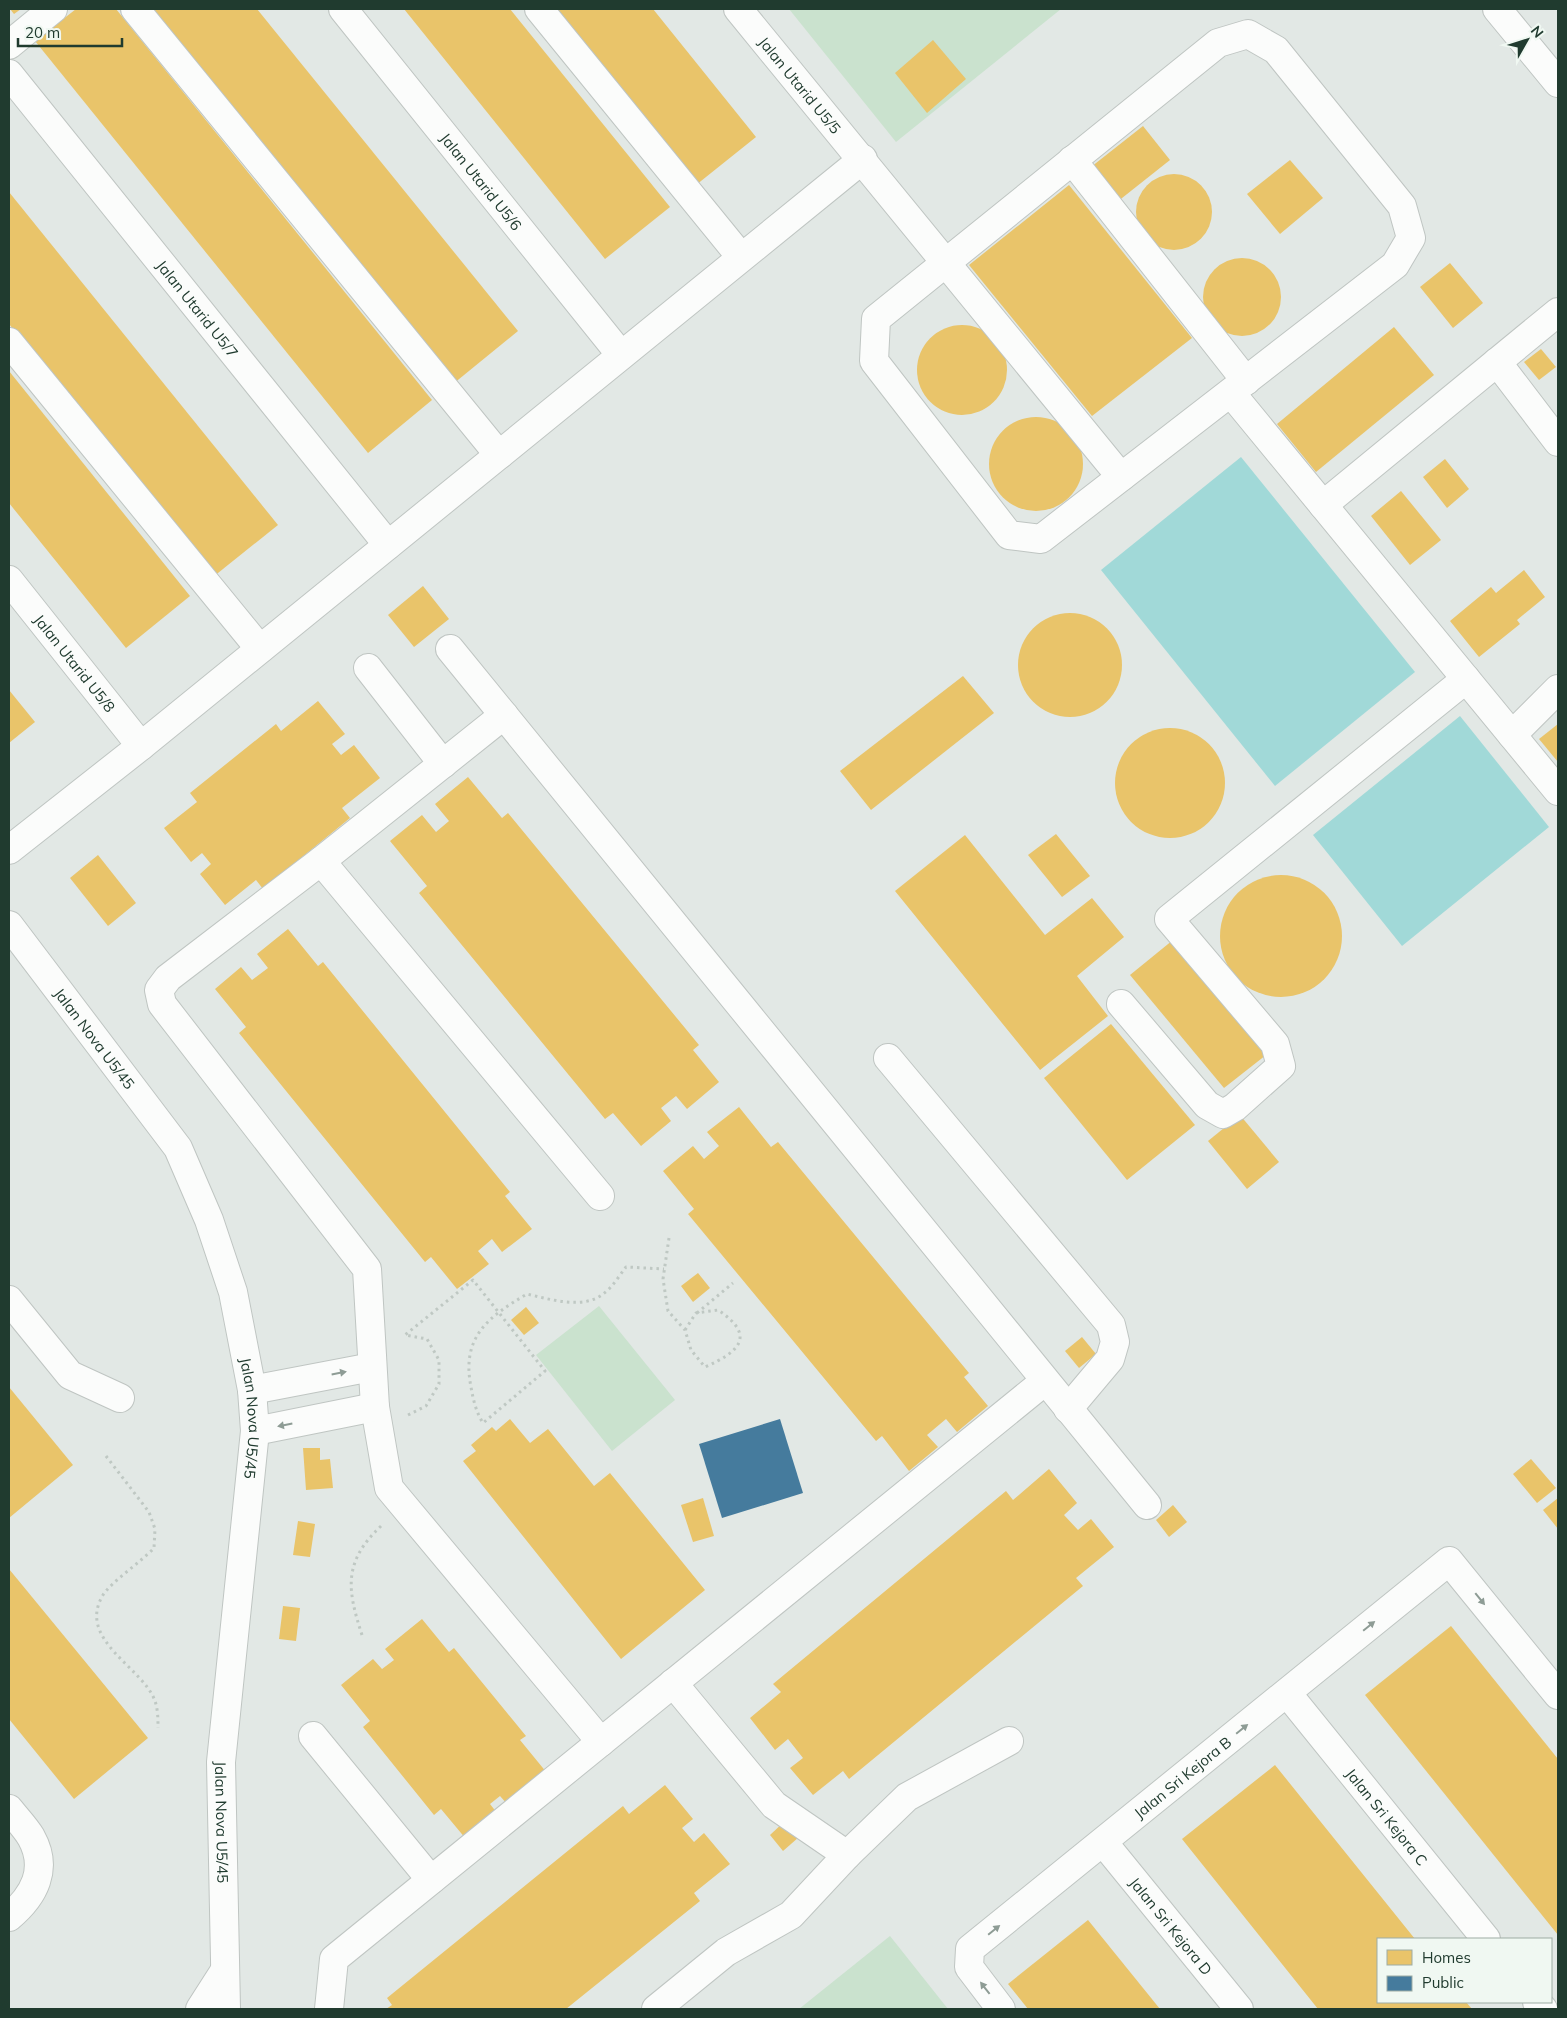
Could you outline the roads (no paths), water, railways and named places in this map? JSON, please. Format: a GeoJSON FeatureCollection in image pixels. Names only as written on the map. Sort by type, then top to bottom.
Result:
{"type":"FeatureCollection","features":[{"type":"Feature","properties":{"kind":"street"},"geometry":{"type":"LineString","coordinates":[[9,45],[53,9]]}},
{"type":"Feature","properties":{"kind":"street"},"geometry":{"type":"LineString","coordinates":[[136,9],[499,455]]}},
{"type":"Feature","properties":{"kind":"street","name":"Jalan Utarid U5/6"},"geometry":{"type":"LineString","coordinates":[[343,9],[621,355]]}},
{"type":"Feature","properties":{"kind":"street"},"geometry":{"type":"LineString","coordinates":[[539,9],[742,257]]}},
{"type":"Feature","properties":{"kind":"street","name":"Jalan Utarid U5/5"},"geometry":{"type":"LineString","coordinates":[[738,9],[1122,477]]}},
{"type":"Feature","properties":{"kind":"street"},"geometry":{"type":"LineString","coordinates":[[1497,9],[1558,83]]}},
{"type":"Feature","properties":{"kind":"street"},"geometry":{"type":"LineString","coordinates":[[1248,34],[1276,50],[1402,206],[1411,238],[1395,266],[1041,539],[1009,535],[874,361],[876,319],[946,262],[1218,43],[1248,34]]}},
{"type":"Feature","properties":{"kind":"street","name":"Jalan Utarid U5/7"},"geometry":{"type":"LineString","coordinates":[[9,74],[388,545]]}},
{"type":"Feature","properties":{"kind":"street"},"geometry":{"type":"LineString","coordinates":[[9,850],[141,746],[862,159]]}},
{"type":"Feature","properties":{"kind":"street"},"geometry":{"type":"LineString","coordinates":[[1072,160],[1323,505],[1558,792]]}},
{"type":"Feature","properties":{"kind":"street"},"geometry":{"type":"LineString","coordinates":[[1323,505],[1558,312]]}},
{"type":"Feature","properties":{"kind":"street"},"geometry":{"type":"LineString","coordinates":[[9,342],[260,649]]}},
{"type":"Feature","properties":{"kind":"street"},"geometry":{"type":"LineString","coordinates":[[1497,362],[1558,442]]}},
{"type":"Feature","properties":{"kind":"street","name":"Jalan Utarid U5/8"},"geometry":{"type":"LineString","coordinates":[[9,580],[141,746]]}},
{"type":"Feature","properties":{"kind":"street"},"geometry":{"type":"LineString","coordinates":[[450,649],[1147,1505]]}},
{"type":"Feature","properties":{"kind":"street"},"geometry":{"type":"LineString","coordinates":[[368,668],[443,764]]}},
{"type":"Feature","properties":{"kind":"street"},"geometry":{"type":"LineString","coordinates":[[1121,1004],[1208,1105],[1223,1114],[1235,1107],[1282,1066],[1275,1044],[1169,919],[1466,679]]}},
{"type":"Feature","properties":{"kind":"street"},"geometry":{"type":"LineString","coordinates":[[1512,735],[1558,689]]}},
{"type":"Feature","properties":{"kind":"street"},"geometry":{"type":"LineString","coordinates":[[504,715],[321,861],[168,978],[158,990],[162,1004],[367,1269],[376,1419],[389,1488],[601,1742]]}},
{"type":"Feature","properties":{"kind":"street"},"geometry":{"type":"LineString","coordinates":[[321,861],[600,1196]]}},
{"type":"Feature","properties":{"kind":"street","name":"Jalan Nova U5/45"},"geometry":{"type":"LineString","coordinates":[[11,934],[178,1148],[209,1220],[233,1292],[252,1390],[255,1431],[221,1762],[226,2009]]}},
{"type":"Feature","properties":{"kind":"street"},"geometry":{"type":"LineString","coordinates":[[888,1058],[1111,1325],[1115,1342],[1110,1359],[1068,1409]]}},
{"type":"Feature","properties":{"kind":"street"},"geometry":{"type":"LineString","coordinates":[[9,1300],[70,1374],[120,1398]]}},
{"type":"Feature","properties":{"kind":"street"},"geometry":{"type":"LineString","coordinates":[[252,1390],[372,1367]]}},
{"type":"Feature","properties":{"kind":"street"},"geometry":{"type":"LineString","coordinates":[[329,2009],[334,1959],[1045,1381]]}},
{"type":"Feature","properties":{"kind":"street"},"geometry":{"type":"LineString","coordinates":[[255,1431],[376,1419]]}},
{"type":"Feature","properties":{"kind":"street","name":"Jalan Sri Kejora B"},"geometry":{"type":"LineString","coordinates":[[1001,2009],[969,1968],[970,1950],[1449,1561],[1558,1695]]}},
{"type":"Feature","properties":{"kind":"street"},"geometry":{"type":"LineString","coordinates":[[673,1684],[774,1804],[847,1855]]}},
{"type":"Feature","properties":{"kind":"street","name":"Jalan Sri Kejora C"},"geometry":{"type":"LineString","coordinates":[[1287,1693],[1485,1938]]}},
{"type":"Feature","properties":{"kind":"street"},"geometry":{"type":"LineString","coordinates":[[313,1736],[431,1880]]}},
{"type":"Feature","properties":{"kind":"street"},"geometry":{"type":"LineString","coordinates":[[656,2009],[726,1952],[791,1915],[847,1855],[907,1797],[1009,1742]]}},
{"type":"Feature","properties":{"kind":"street"},"geometry":{"type":"LineString","coordinates":[[9,1809],[31,1837],[39,1856],[33,1891],[9,1917]]}},
{"type":"Feature","properties":{"kind":"street","name":"Jalan Sri Kejora D"},"geometry":{"type":"LineString","coordinates":[[1103,1842],[1238,2009]]}},
{"type":"Feature","properties":{"kind":"street"},"geometry":{"type":"LineString","coordinates":[[200,2009],[225,1970]]}},
{"type":"Feature","properties":{"kind":"water"},"geometry":{"type":"Polygon","coordinates":[[[1241,457],[1415,672],[1275,786],[1101,570],[1241,457]]]}},
{"type":"Feature","properties":{"kind":"water"},"geometry":{"type":"Polygon","coordinates":[[[1460,716],[1549,827],[1402,946],[1313,835],[1460,716]]]}}]}
